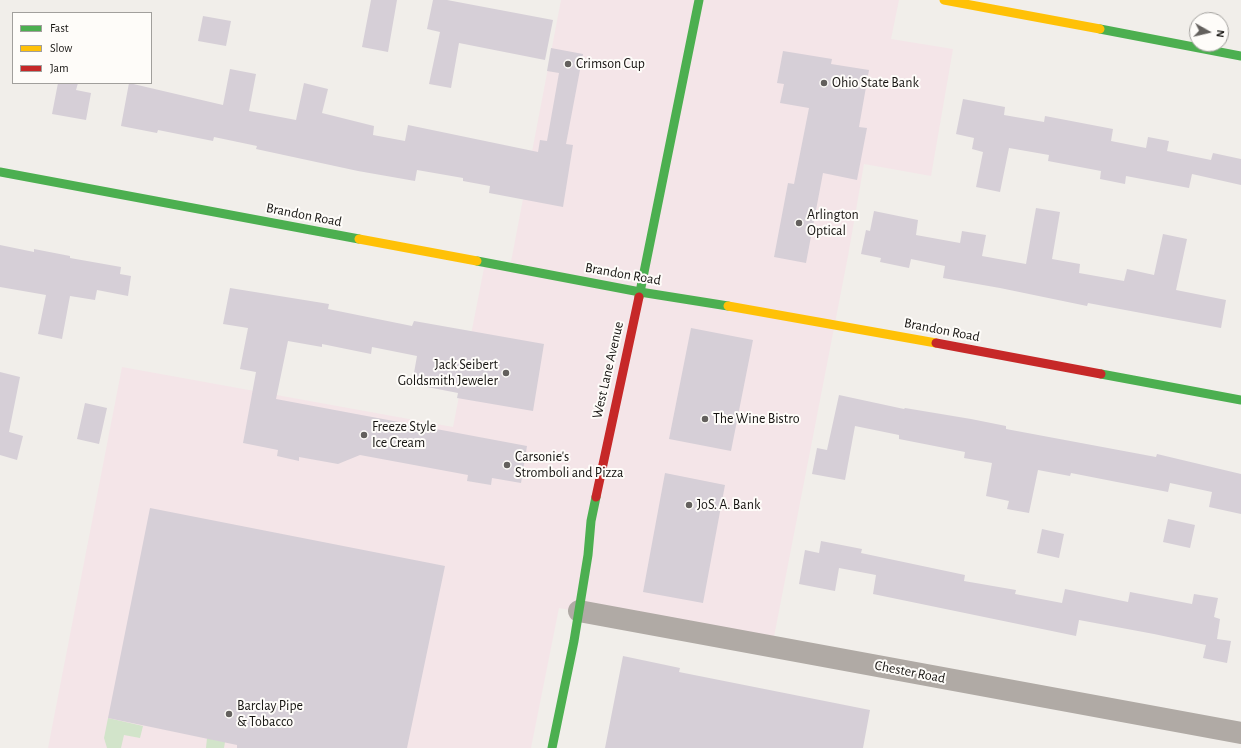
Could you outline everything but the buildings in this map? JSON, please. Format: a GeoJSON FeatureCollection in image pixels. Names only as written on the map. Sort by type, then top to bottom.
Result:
{"type":"FeatureCollection","features":[{"type":"Feature","properties":{"kind":"street","name":"West Lane Avenue"},"geometry":{"type":"LineString","coordinates":[[552,748],[579,611],[588,555],[591,521],[640,292],[699,0]]}},
{"type":"Feature","properties":{"kind":"street"},"geometry":{"type":"LineString","coordinates":[[944,0],[1241,56]]}},
{"type":"Feature","properties":{"kind":"street","name":"Brandon Road"},"geometry":{"type":"LineString","coordinates":[[0,172],[640,292],[800,318],[1241,400]]}},
{"type":"Feature","properties":{"kind":"street","name":"Chester Road"},"geometry":{"type":"LineString","coordinates":[[579,611],[1241,733]]}},
{"type":"Feature","properties":{"kind":"shaded area"},"geometry":{"type":"Polygon","coordinates":[[[561,0],[899,0],[891,39],[953,49],[931,176],[864,164],[848,256],[772,647],[559,608],[531,748],[48,748],[122,367],[453,427],[485,263],[510,267],[561,0]]]}},
{"type":"Feature","properties":{"kind":"green space"},"geometry":{"type":"Polygon","coordinates":[[[108,718],[143,726],[140,738],[124,735],[121,748],[107,748],[104,738],[108,718]]]}},
{"type":"Feature","properties":{"kind":"green space"},"geometry":{"type":"Polygon","coordinates":[[[207,738],[225,742],[224,748],[206,748],[207,738]]]}},
{"type":"Feature","properties":{"kind":"traffic: fast"},"geometry":{"type":"LineString","coordinates":[[639,297],[699,0]]}},
{"type":"Feature","properties":{"kind":"traffic: fast"},"geometry":{"type":"LineString","coordinates":[[1100,29],[1241,56]]}},
{"type":"Feature","properties":{"kind":"traffic: fast"},"geometry":{"type":"LineString","coordinates":[[0,172],[359,239]]}},
{"type":"Feature","properties":{"kind":"traffic: fast"},"geometry":{"type":"LineString","coordinates":[[477,261],[640,292],[728,306]]}},
{"type":"Feature","properties":{"kind":"traffic: fast"},"geometry":{"type":"LineString","coordinates":[[1101,374],[1241,400]]}},
{"type":"Feature","properties":{"kind":"traffic: fast"},"geometry":{"type":"LineString","coordinates":[[552,748],[574,641],[588,555],[591,521],[596,497]]}},
{"type":"Feature","properties":{"kind":"traffic: slow"},"geometry":{"type":"LineString","coordinates":[[944,0],[1100,29]]}},
{"type":"Feature","properties":{"kind":"traffic: slow"},"geometry":{"type":"LineString","coordinates":[[359,239],[477,261]]}},
{"type":"Feature","properties":{"kind":"traffic: slow"},"geometry":{"type":"LineString","coordinates":[[728,306],[936,343]]}},
{"type":"Feature","properties":{"kind":"traffic: jam"},"geometry":{"type":"LineString","coordinates":[[596,497],[639,297]]}},
{"type":"Feature","properties":{"kind":"traffic: jam"},"geometry":{"type":"LineString","coordinates":[[936,343],[1101,374]]}},
{"type":"Feature","properties":{"kind":"place","name":"Crimson Cup"},"geometry":{"type":"Point","coordinates":[568,64]}},
{"type":"Feature","properties":{"kind":"place","name":"Ohio State Bank"},"geometry":{"type":"Point","coordinates":[824,83]}},
{"type":"Feature","properties":{"kind":"place","name":"Arlington Optical"},"geometry":{"type":"Point","coordinates":[799,223]}},
{"type":"Feature","properties":{"kind":"place","name":"Jack Seibert Goldsmith Jeweler"},"geometry":{"type":"Point","coordinates":[506,373]}},
{"type":"Feature","properties":{"kind":"place","name":"The Wine Bistro"},"geometry":{"type":"Point","coordinates":[705,419]}},
{"type":"Feature","properties":{"kind":"place","name":"Freeze Style Ice Cream"},"geometry":{"type":"Point","coordinates":[364,435]}},
{"type":"Feature","properties":{"kind":"place","name":"Carsonie's Stromboli and Pizza"},"geometry":{"type":"Point","coordinates":[507,465]}},
{"type":"Feature","properties":{"kind":"place","name":"JoS. A. Bank"},"geometry":{"type":"Point","coordinates":[689,505]}},
{"type":"Feature","properties":{"kind":"place","name":"Barclay Pipe & Tobacco"},"geometry":{"type":"Point","coordinates":[229,714]}}]}
